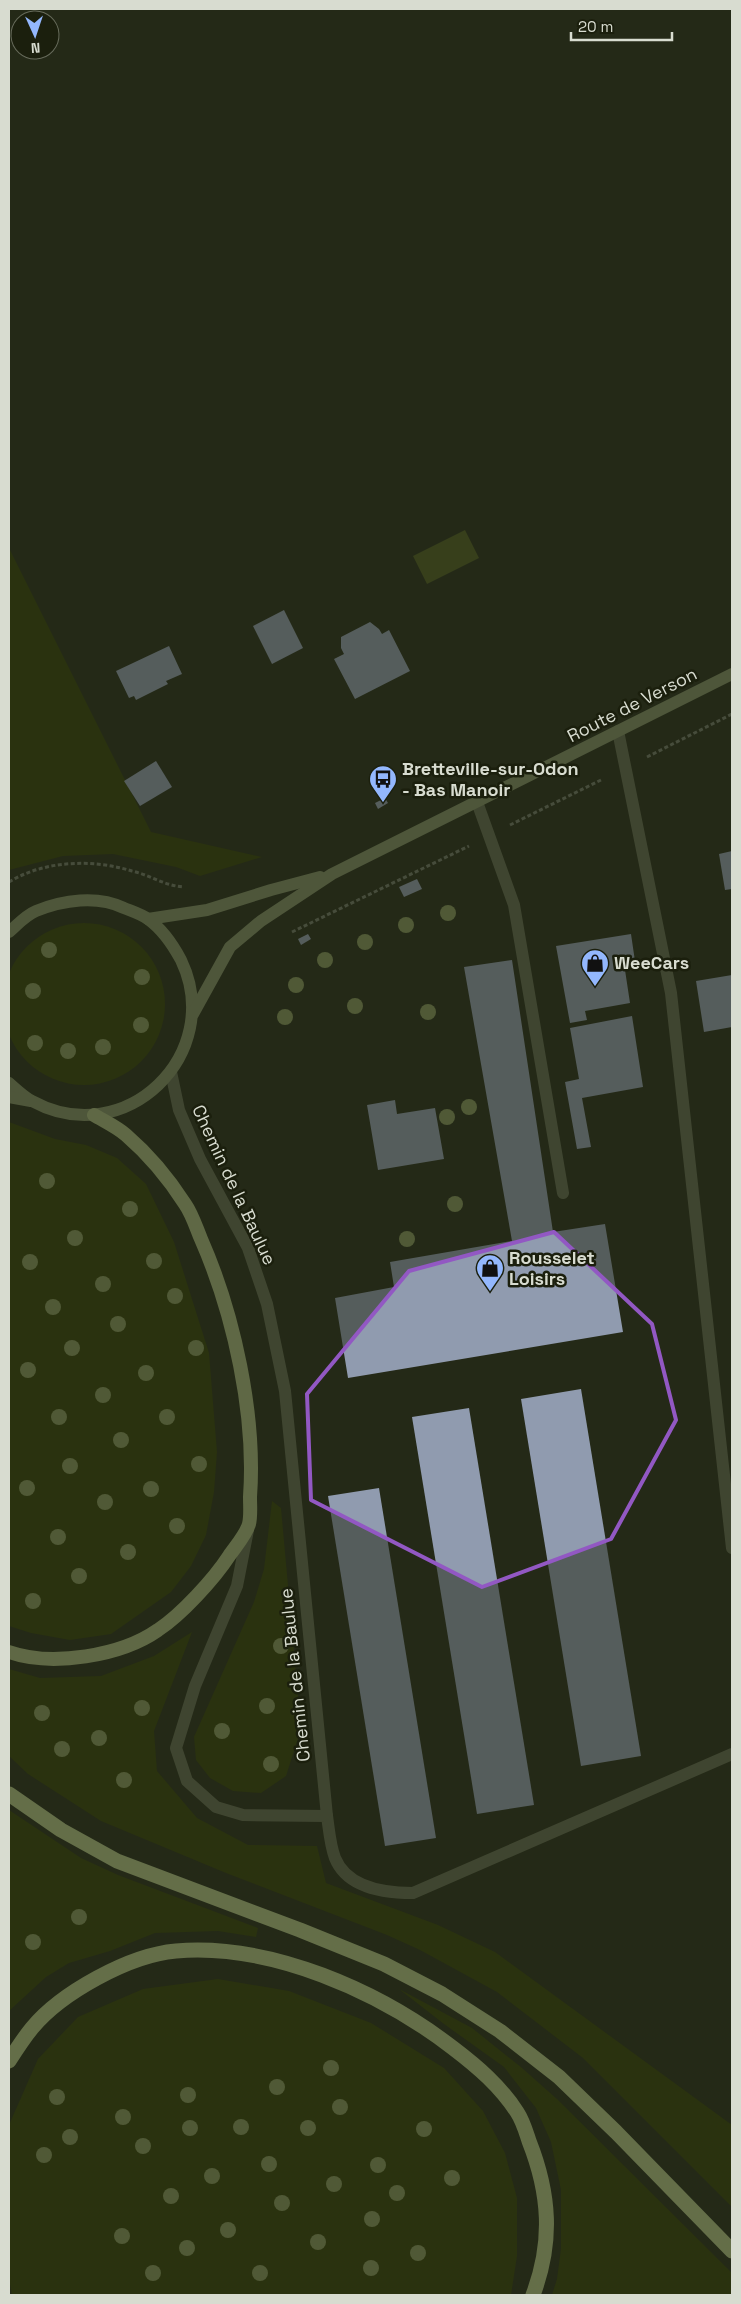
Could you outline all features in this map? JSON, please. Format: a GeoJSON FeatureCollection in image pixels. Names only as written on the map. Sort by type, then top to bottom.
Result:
{"type":"FeatureCollection","features":[{"type":"Feature","properties":{"kind":"highway"},"geometry":{"type":"LineString","coordinates":[[9,1652],[26,1658],[76,1658],[122,1648],[158,1630],[198,1594],[222,1566],[249,1525],[252,1481],[251,1436],[237,1356],[225,1306],[206,1250],[186,1205],[160,1170],[125,1134],[94,1115]]}},
{"type":"Feature","properties":{"kind":"highway"},"geometry":{"type":"LineString","coordinates":[[9,1794],[61,1830],[117,1860],[384,1964],[450,1999],[500,2031],[559,2077],[616,2132],[732,2252]]}},
{"type":"Feature","properties":{"kind":"highway"},"geometry":{"type":"LineString","coordinates":[[9,2061],[33,2027],[68,1996],[112,1971],[143,1959],[174,1951],[248,1954],[316,1974],[359,1992],[396,2009],[428,2029],[488,2075],[518,2113],[535,2156],[547,2202],[546,2248],[540,2277],[533,2295]]}},
{"type":"Feature","properties":{"kind":"main road","name":"Route de Verson"},"geometry":{"type":"LineString","coordinates":[[193,1014],[230,947],[261,921],[332,874],[732,674]]}},
{"type":"Feature","properties":{"kind":"main road","name":"Route de Verson"},"geometry":{"type":"LineString","coordinates":[[148,919],[208,910],[271,890],[332,874]]}},
{"type":"Feature","properties":{"kind":"main road"},"geometry":{"type":"LineString","coordinates":[[9,932],[34,912],[72,900],[112,902],[148,919],[173,945],[189,978],[193,1014],[186,1044],[171,1072],[149,1094],[123,1108],[94,1115],[62,1113],[32,1101],[9,1097]]}},
{"type":"Feature","properties":{"kind":"main road"},"geometry":{"type":"LineString","coordinates":[[9,1082],[32,1101]]}},
{"type":"Feature","properties":{"kind":"street"},"geometry":{"type":"LineString","coordinates":[[618,731],[671,992],[732,1548]]}},
{"type":"Feature","properties":{"kind":"street"},"geometry":{"type":"LineString","coordinates":[[478,802],[514,905],[563,1193]]}},
{"type":"Feature","properties":{"kind":"street","name":"Chemin de la Baulue"},"geometry":{"type":"LineString","coordinates":[[171,1072],[179,1110],[200,1159],[248,1248],[267,1304],[283,1382],[326,1816],[336,1859],[350,1879],[387,1893],[413,1893],[732,1754]]}},
{"type":"Feature","properties":{"kind":"street"},"geometry":{"type":"LineString","coordinates":[[249,1525],[236,1586],[195,1686],[176,1748],[187,1781],[216,1807],[243,1816],[326,1816]]}},
{"type":"Feature","properties":{"kind":"path"},"geometry":{"type":"LineString","coordinates":[[286,934],[490,836],[732,714]]}},
{"type":"Feature","properties":{"kind":"path"},"geometry":{"type":"LineString","coordinates":[[9,882],[40,869],[67,864],[90,863],[133,871],[159,881],[189,888]]}},
{"type":"Feature","properties":{"kind":"highlighted area"},"geometry":{"type":"Polygon","coordinates":[[[554,1232],[652,1324],[676,1420],[611,1539],[482,1587],[311,1500],[307,1394],[409,1271],[554,1232]]]}},
{"type":"Feature","properties":{"kind":"shaded area"},"geometry":{"type":"Polygon","coordinates":[[[465,530],[479,558],[427,584],[413,556],[465,530]]]}},
{"type":"Feature","properties":{"kind":"shaded area"},"geometry":{"type":"Polygon","coordinates":[[[9,548],[151,832],[262,857],[200,876],[176,867],[113,854],[63,856],[9,870],[9,548]]]}},
{"type":"Feature","properties":{"kind":"shaded area"},"geometry":{"type":"Polygon","coordinates":[[[92,923],[108,926],[122,932],[142,946],[152,959],[162,980],[165,1004],[162,1028],[152,1049],[142,1062],[129,1072],[108,1082],[76,1085],[60,1082],[46,1076],[32,1067],[21,1056],[6,1028],[3,996],[6,980],[12,966],[21,952],[32,941],[60,926],[92,923]]]}},
{"type":"Feature","properties":{"kind":"shaded area"},"geometry":{"type":"Polygon","coordinates":[[[9,1122],[55,1139],[86,1145],[117,1158],[146,1184],[174,1242],[209,1353],[217,1452],[214,1492],[206,1535],[191,1566],[171,1592],[111,1634],[70,1640],[31,1633],[9,1626],[9,1122]]]}},
{"type":"Feature","properties":{"kind":"shaded area"},"geometry":{"type":"Polygon","coordinates":[[[272,1501],[281,1508],[301,1729],[286,1776],[261,1793],[233,1791],[210,1778],[196,1760],[194,1737],[254,1602],[264,1569],[272,1501]]]}},
{"type":"Feature","properties":{"kind":"shaded area"},"geometry":{"type":"Polygon","coordinates":[[[192,1632],[154,1731],[157,1771],[197,1818],[248,1845],[317,1846],[326,1883],[438,1925],[495,1952],[732,2125],[732,2207],[583,2058],[497,1992],[420,1950],[387,1935],[226,1873],[101,1821],[28,1774],[9,1756],[9,1669],[40,1678],[101,1676],[154,1656],[192,1632]]]}},
{"type":"Feature","properties":{"kind":"shaded area"},"geometry":{"type":"Polygon","coordinates":[[[9,1810],[81,1858],[118,1875],[258,1928],[256,1937],[218,1931],[155,1933],[110,1951],[69,1963],[46,1977],[9,2011],[9,1810]]]}},
{"type":"Feature","properties":{"kind":"shaded area"},"geometry":{"type":"Polygon","coordinates":[[[218,1979],[289,1991],[371,2023],[444,2068],[483,2111],[505,2153],[517,2198],[517,2256],[511,2295],[12,2295],[9,2279],[9,2125],[38,2059],[78,2017],[143,1989],[218,1979]]]}},
{"type":"Feature","properties":{"kind":"shaded area"},"geometry":{"type":"Polygon","coordinates":[[[399,1989],[472,2028],[558,2100],[732,2273],[732,2295],[552,2295],[557,2279],[561,2249],[561,2190],[551,2142],[536,2108],[504,2067],[399,1989]]]}},
{"type":"Feature","properties":{"kind":"building"},"geometry":{"type":"Polygon","coordinates":[[[284,610],[303,648],[272,664],[253,626],[284,610]]]}},
{"type":"Feature","properties":{"kind":"building"},"geometry":{"type":"Polygon","coordinates":[[[370,622],[382,634],[389,630],[410,671],[355,699],[334,659],[344,654],[341,648],[341,637],[370,622]]]}},
{"type":"Feature","properties":{"kind":"building"},"geometry":{"type":"Polygon","coordinates":[[[169,646],[182,674],[166,681],[168,684],[136,700],[134,696],[129,698],[116,671],[169,646]]]}},
{"type":"Feature","properties":{"kind":"building"},"geometry":{"type":"Polygon","coordinates":[[[156,761],[172,787],[140,806],[124,781],[156,761]]]}},
{"type":"Feature","properties":{"kind":"building"},"geometry":{"type":"Polygon","coordinates":[[[385,798],[388,803],[378,809],[375,803],[385,798]]]}},
{"type":"Feature","properties":{"kind":"building"},"geometry":{"type":"Polygon","coordinates":[[[732,851],[732,889],[725,890],[719,854],[732,851]]]}},
{"type":"Feature","properties":{"kind":"building"},"geometry":{"type":"Polygon","coordinates":[[[417,879],[422,889],[404,897],[399,887],[417,879]]]}},
{"type":"Feature","properties":{"kind":"building"},"geometry":{"type":"Polygon","coordinates":[[[308,934],[311,939],[301,945],[298,939],[308,934]]]}},
{"type":"Feature","properties":{"kind":"building","name":"WeeCars"},"geometry":{"type":"Polygon","coordinates":[[[631,934],[636,968],[625,970],[630,1003],[585,1011],[587,1020],[570,1023],[556,946],[631,934]]]}},
{"type":"Feature","properties":{"kind":"building","name":"Rousselet Loisirs"},"geometry":{"type":"Polygon","coordinates":[[[512,960],[553,1232],[605,1224],[623,1332],[348,1378],[335,1298],[394,1287],[390,1262],[512,1241],[464,967],[512,960]]]}},
{"type":"Feature","properties":{"kind":"building"},"geometry":{"type":"Polygon","coordinates":[[[732,975],[732,1027],[704,1032],[696,981],[732,975]]]}},
{"type":"Feature","properties":{"kind":"building"},"geometry":{"type":"Polygon","coordinates":[[[632,1016],[643,1087],[582,1098],[591,1147],[577,1149],[565,1082],[579,1079],[570,1028],[632,1016]]]}},
{"type":"Feature","properties":{"kind":"building"},"geometry":{"type":"Polygon","coordinates":[[[395,1100],[397,1114],[435,1108],[444,1159],[378,1170],[367,1105],[395,1100]]]}},
{"type":"Feature","properties":{"kind":"building"},"geometry":{"type":"Polygon","coordinates":[[[581,1389],[641,1756],[581,1766],[521,1399],[581,1389]]]}},
{"type":"Feature","properties":{"kind":"building"},"geometry":{"type":"Polygon","coordinates":[[[469,1408],[534,1805],[477,1814],[412,1417],[469,1408]]]}},
{"type":"Feature","properties":{"kind":"building"},"geometry":{"type":"Polygon","coordinates":[[[379,1488],[436,1838],[385,1846],[328,1496],[379,1488]]]}},
{"type":"Feature","properties":{"kind":"place","name":"Bretteville-sur-Odon - Bas Manoir"},"geometry":{"type":"Point","coordinates":[383,803]}},
{"type":"Feature","properties":{"kind":"place","name":"WeeCars"},"geometry":{"type":"Point","coordinates":[595,987]}},
{"type":"Feature","properties":{"kind":"place","name":"Rousselet Loisirs"},"geometry":{"type":"Point","coordinates":[490,1292]}}]}
